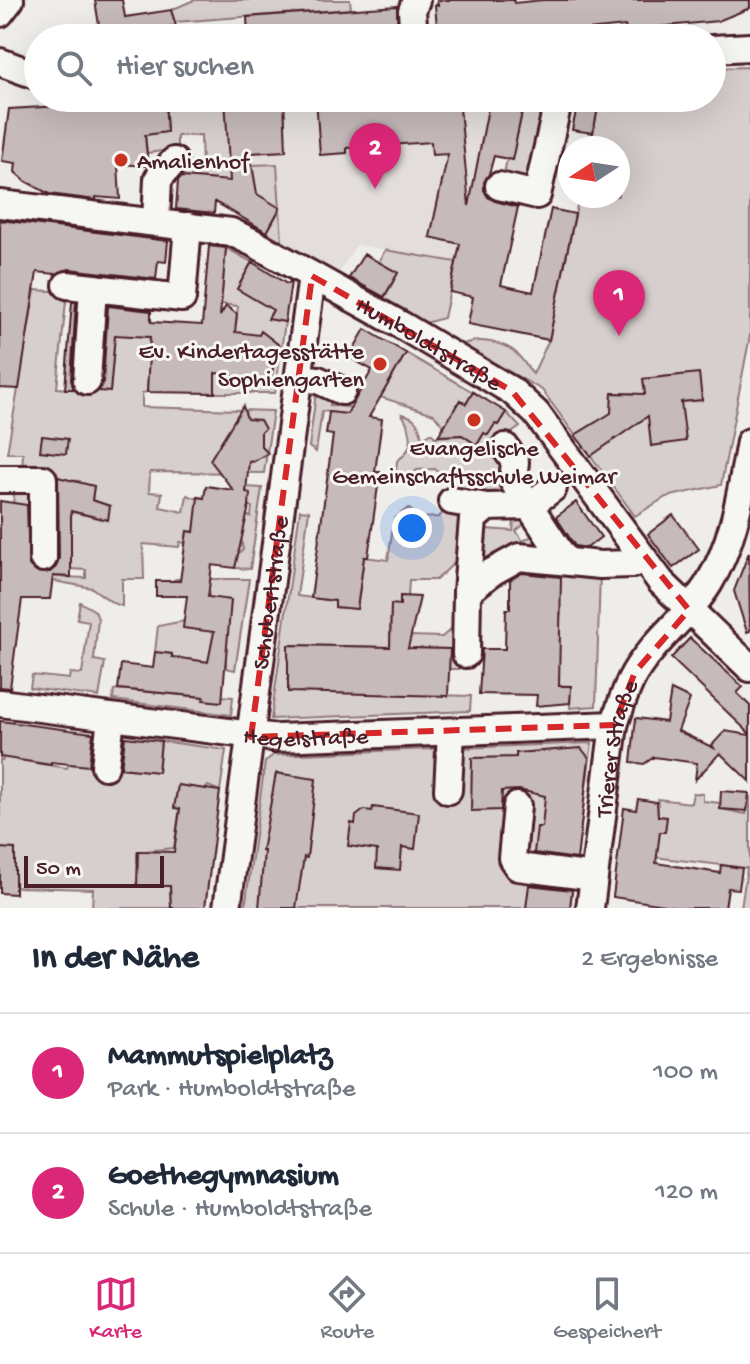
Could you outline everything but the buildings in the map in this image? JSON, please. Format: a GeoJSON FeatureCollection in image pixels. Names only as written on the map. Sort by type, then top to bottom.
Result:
{"type":"FeatureCollection","features":[{"type":"Feature","properties":{"kind":"street"},"geometry":{"type":"LineString","coordinates":[[0,13],[10,0]]}},
{"type":"Feature","properties":{"kind":"street"},"geometry":{"type":"LineString","coordinates":[[413,24],[412,11],[416,0]]}},
{"type":"Feature","properties":{"kind":"street"},"geometry":{"type":"LineString","coordinates":[[726,48],[750,47]]}},
{"type":"Feature","properties":{"kind":"street"},"geometry":{"type":"LineString","coordinates":[[0,62],[24,71]]}},
{"type":"Feature","properties":{"kind":"street"},"geometry":{"type":"LineString","coordinates":[[499,186],[537,195],[556,112]]}},
{"type":"Feature","properties":{"kind":"street"},"geometry":{"type":"LineString","coordinates":[[156,222],[158,179],[174,161]]}},
{"type":"Feature","properties":{"kind":"street","name":"Humboldtstraße"},"geometry":{"type":"LineString","coordinates":[[0,204],[231,232],[512,391],[536,413],[661,582],[750,668]]}},
{"type":"Feature","properties":{"kind":"street"},"geometry":{"type":"LineString","coordinates":[[87,381],[80,287],[182,298],[188,226]]}},
{"type":"Feature","properties":{"kind":"street","name":"Schubertstraße"},"geometry":{"type":"LineString","coordinates":[[227,908],[251,737],[274,482],[285,404],[300,378],[312,276]]}},
{"type":"Feature","properties":{"kind":"street"},"geometry":{"type":"LineString","coordinates":[[300,378],[318,380],[342,391]]}},
{"type":"Feature","properties":{"kind":"street","name":"Trierer Straße"},"geometry":{"type":"LineString","coordinates":[[590,908],[614,725],[623,698],[635,672],[707,586],[728,546],[750,442]]}},
{"type":"Feature","properties":{"kind":"street"},"geometry":{"type":"LineString","coordinates":[[505,447],[515,462],[513,481],[565,560]]}},
{"type":"Feature","properties":{"kind":"street"},"geometry":{"type":"LineString","coordinates":[[0,479],[43,479],[43,558]]}},
{"type":"Feature","properties":{"kind":"street"},"geometry":{"type":"LineString","coordinates":[[452,501],[487,507],[529,506],[553,488]]}},
{"type":"Feature","properties":{"kind":"street"},"geometry":{"type":"LineString","coordinates":[[466,654],[473,519],[487,507]]}},
{"type":"Feature","properties":{"kind":"street"},"geometry":{"type":"LineString","coordinates":[[467,592],[492,572],[519,557],[600,565],[632,564]]}},
{"type":"Feature","properties":{"kind":"street","name":"Hegelstraße"},"geometry":{"type":"LineString","coordinates":[[0,703],[277,738],[614,725]]}},
{"type":"Feature","properties":{"kind":"street"},"geometry":{"type":"LineString","coordinates":[[105,766],[111,719]]}},
{"type":"Feature","properties":{"kind":"street"},"geometry":{"type":"LineString","coordinates":[[448,790],[451,732]]}},
{"type":"Feature","properties":{"kind":"street"},"geometry":{"type":"LineString","coordinates":[[517,806],[512,858],[518,867],[594,877]]}},
{"type":"Feature","properties":{"kind":"highlighted area"},"geometry":{"type":"Polygon","coordinates":[[[312,276],[512,391],[689,610],[635,672],[614,725],[251,737],[312,276]]]}},
{"type":"Feature","properties":{"kind":"shaded area"},"geometry":{"type":"Polygon","coordinates":[[[194,0],[350,0],[351,9],[175,22],[171,10],[194,0]]]}},
{"type":"Feature","properties":{"kind":"shaded area"},"geometry":{"type":"Polygon","coordinates":[[[750,67],[750,336],[721,485],[666,497],[635,516],[591,456],[632,427],[633,393],[612,393],[611,422],[596,422],[575,435],[542,390],[462,345],[483,341],[505,346],[517,354],[533,374],[549,340],[576,208],[630,208],[630,136],[592,136],[597,112],[726,112],[726,68],[750,67]],[[699,373],[644,379],[646,405],[701,400],[699,373]]]}},
{"type":"Feature","properties":{"kind":"shaded area"},"geometry":{"type":"Polygon","coordinates":[[[166,112],[227,112],[238,189],[216,180],[183,177],[184,169],[202,169],[201,135],[177,136],[177,149],[147,153],[145,135],[167,132],[166,112]]]}},
{"type":"Feature","properties":{"kind":"shaded area"},"geometry":{"type":"Polygon","coordinates":[[[226,112],[487,112],[456,262],[356,245],[340,272],[282,241],[277,164],[229,166],[226,112]]]}},
{"type":"Feature","properties":{"kind":"shaded area"},"geometry":{"type":"Polygon","coordinates":[[[522,112],[548,112],[533,171],[520,180],[503,179],[507,159],[512,159],[522,112]]]}},
{"type":"Feature","properties":{"kind":"shaded area"},"geometry":{"type":"Polygon","coordinates":[[[277,164],[280,209],[257,195],[252,165],[277,164]]]}},
{"type":"Feature","properties":{"kind":"shaded area"},"geometry":{"type":"Polygon","coordinates":[[[280,209],[282,241],[267,232],[280,209]]]}},
{"type":"Feature","properties":{"kind":"shaded area"},"geometry":{"type":"Polygon","coordinates":[[[226,248],[252,262],[237,289],[273,310],[269,316],[285,322],[275,393],[215,393],[215,380],[148,379],[147,392],[142,393],[142,407],[273,411],[264,473],[150,472],[149,492],[162,493],[160,507],[184,512],[187,495],[251,517],[252,507],[248,505],[246,487],[262,488],[250,569],[235,568],[236,555],[243,550],[241,538],[187,531],[185,543],[180,542],[179,547],[143,544],[144,579],[122,579],[122,606],[92,588],[21,575],[30,506],[13,503],[15,488],[38,486],[39,576],[86,578],[86,570],[71,569],[69,527],[72,512],[107,520],[110,506],[92,500],[94,486],[80,484],[80,481],[56,480],[53,496],[22,471],[23,453],[7,453],[35,290],[67,292],[57,388],[110,392],[115,334],[150,337],[149,353],[236,322],[238,306],[221,304],[226,248]]]}},
{"type":"Feature","properties":{"kind":"shaded area"},"geometry":{"type":"Polygon","coordinates":[[[385,250],[456,262],[444,318],[425,323],[384,299],[398,273],[379,262],[385,250]]]}},
{"type":"Feature","properties":{"kind":"shaded area"},"geometry":{"type":"Polygon","coordinates":[[[406,353],[473,392],[466,404],[460,400],[444,427],[434,414],[380,397],[406,353]]]}},
{"type":"Feature","properties":{"kind":"shaded area"},"geometry":{"type":"Polygon","coordinates":[[[316,393],[331,395],[330,405],[364,409],[362,416],[322,411],[316,452],[309,447],[316,393]]]}},
{"type":"Feature","properties":{"kind":"shaded area"},"geometry":{"type":"Polygon","coordinates":[[[506,412],[520,427],[507,436],[516,493],[452,497],[451,482],[435,469],[417,470],[411,476],[396,472],[397,461],[407,451],[411,439],[402,414],[416,422],[422,438],[431,433],[435,437],[462,435],[477,445],[484,433],[498,425],[506,412]]]}},
{"type":"Feature","properties":{"kind":"shaded area"},"geometry":{"type":"Polygon","coordinates":[[[448,506],[469,509],[466,552],[436,580],[409,580],[408,597],[400,596],[400,605],[391,605],[390,647],[289,645],[288,691],[471,696],[470,711],[271,719],[300,510],[309,511],[297,596],[335,601],[335,607],[357,609],[364,557],[388,560],[394,519],[408,508],[420,518],[439,517],[448,506]]]}},
{"type":"Feature","properties":{"kind":"shaded area"},"geometry":{"type":"Polygon","coordinates":[[[486,515],[486,529],[513,531],[514,520],[527,522],[516,531],[523,541],[535,534],[543,544],[540,549],[484,568],[477,549],[486,515]]]}},
{"type":"Feature","properties":{"kind":"shaded area"},"geometry":{"type":"Polygon","coordinates":[[[561,572],[600,572],[596,706],[570,708],[571,686],[552,685],[561,611],[558,611],[561,572]]]}},
{"type":"Feature","properties":{"kind":"shaded area"},"geometry":{"type":"Polygon","coordinates":[[[249,579],[235,670],[226,668],[226,660],[209,658],[208,662],[155,652],[158,626],[184,621],[184,628],[227,633],[230,600],[172,593],[172,581],[249,579]]]}},
{"type":"Feature","properties":{"kind":"shaded area"},"geometry":{"type":"Polygon","coordinates":[[[80,602],[95,611],[98,619],[94,660],[105,662],[99,697],[30,688],[32,675],[69,679],[70,673],[82,674],[89,621],[77,619],[80,602]]]}},
{"type":"Feature","properties":{"kind":"shaded area"},"geometry":{"type":"Polygon","coordinates":[[[460,621],[459,669],[449,669],[450,649],[401,648],[411,636],[442,637],[460,621]]]}},
{"type":"Feature","properties":{"kind":"shaded area"},"geometry":{"type":"Polygon","coordinates":[[[114,690],[204,697],[204,700],[221,702],[222,696],[233,697],[231,715],[113,700],[114,690]]]}},
{"type":"Feature","properties":{"kind":"shaded area"},"geometry":{"type":"Polygon","coordinates":[[[113,735],[122,737],[121,768],[158,772],[161,741],[226,750],[220,791],[208,786],[206,789],[183,786],[174,848],[137,852],[137,862],[149,862],[137,886],[170,886],[171,908],[92,908],[93,889],[15,887],[15,849],[0,849],[0,760],[3,760],[4,753],[35,763],[67,768],[69,764],[92,766],[91,771],[99,773],[113,735]]]}},
{"type":"Feature","properties":{"kind":"shaded area"},"geometry":{"type":"Polygon","coordinates":[[[592,743],[570,908],[245,908],[265,762],[273,755],[592,743]]]}},
{"type":"Feature","properties":{"kind":"shaded area"},"geometry":{"type":"Polygon","coordinates":[[[693,793],[703,794],[703,801],[720,803],[720,809],[746,814],[750,796],[750,908],[741,908],[747,868],[653,857],[658,842],[658,799],[691,803],[693,793]]]}},
{"type":"Feature","properties":{"kind":"place","name":"Amalienhof"},"geometry":{"type":"Point","coordinates":[121,160]}},
{"type":"Feature","properties":{"kind":"place","name":"Goethegymnasium"},"geometry":{"type":"Point","coordinates":[375,189]}},
{"type":"Feature","properties":{"kind":"place","name":"Mammutspielplatz"},"geometry":{"type":"Point","coordinates":[619,336]}},
{"type":"Feature","properties":{"kind":"place","name":"Ev. Kindertagesstätte Sophiengarten"},"geometry":{"type":"Point","coordinates":[380,364]}},
{"type":"Feature","properties":{"kind":"place","name":"Evangelische Gemeinschaftsschule Weimar"},"geometry":{"type":"Point","coordinates":[474,420]}}]}
